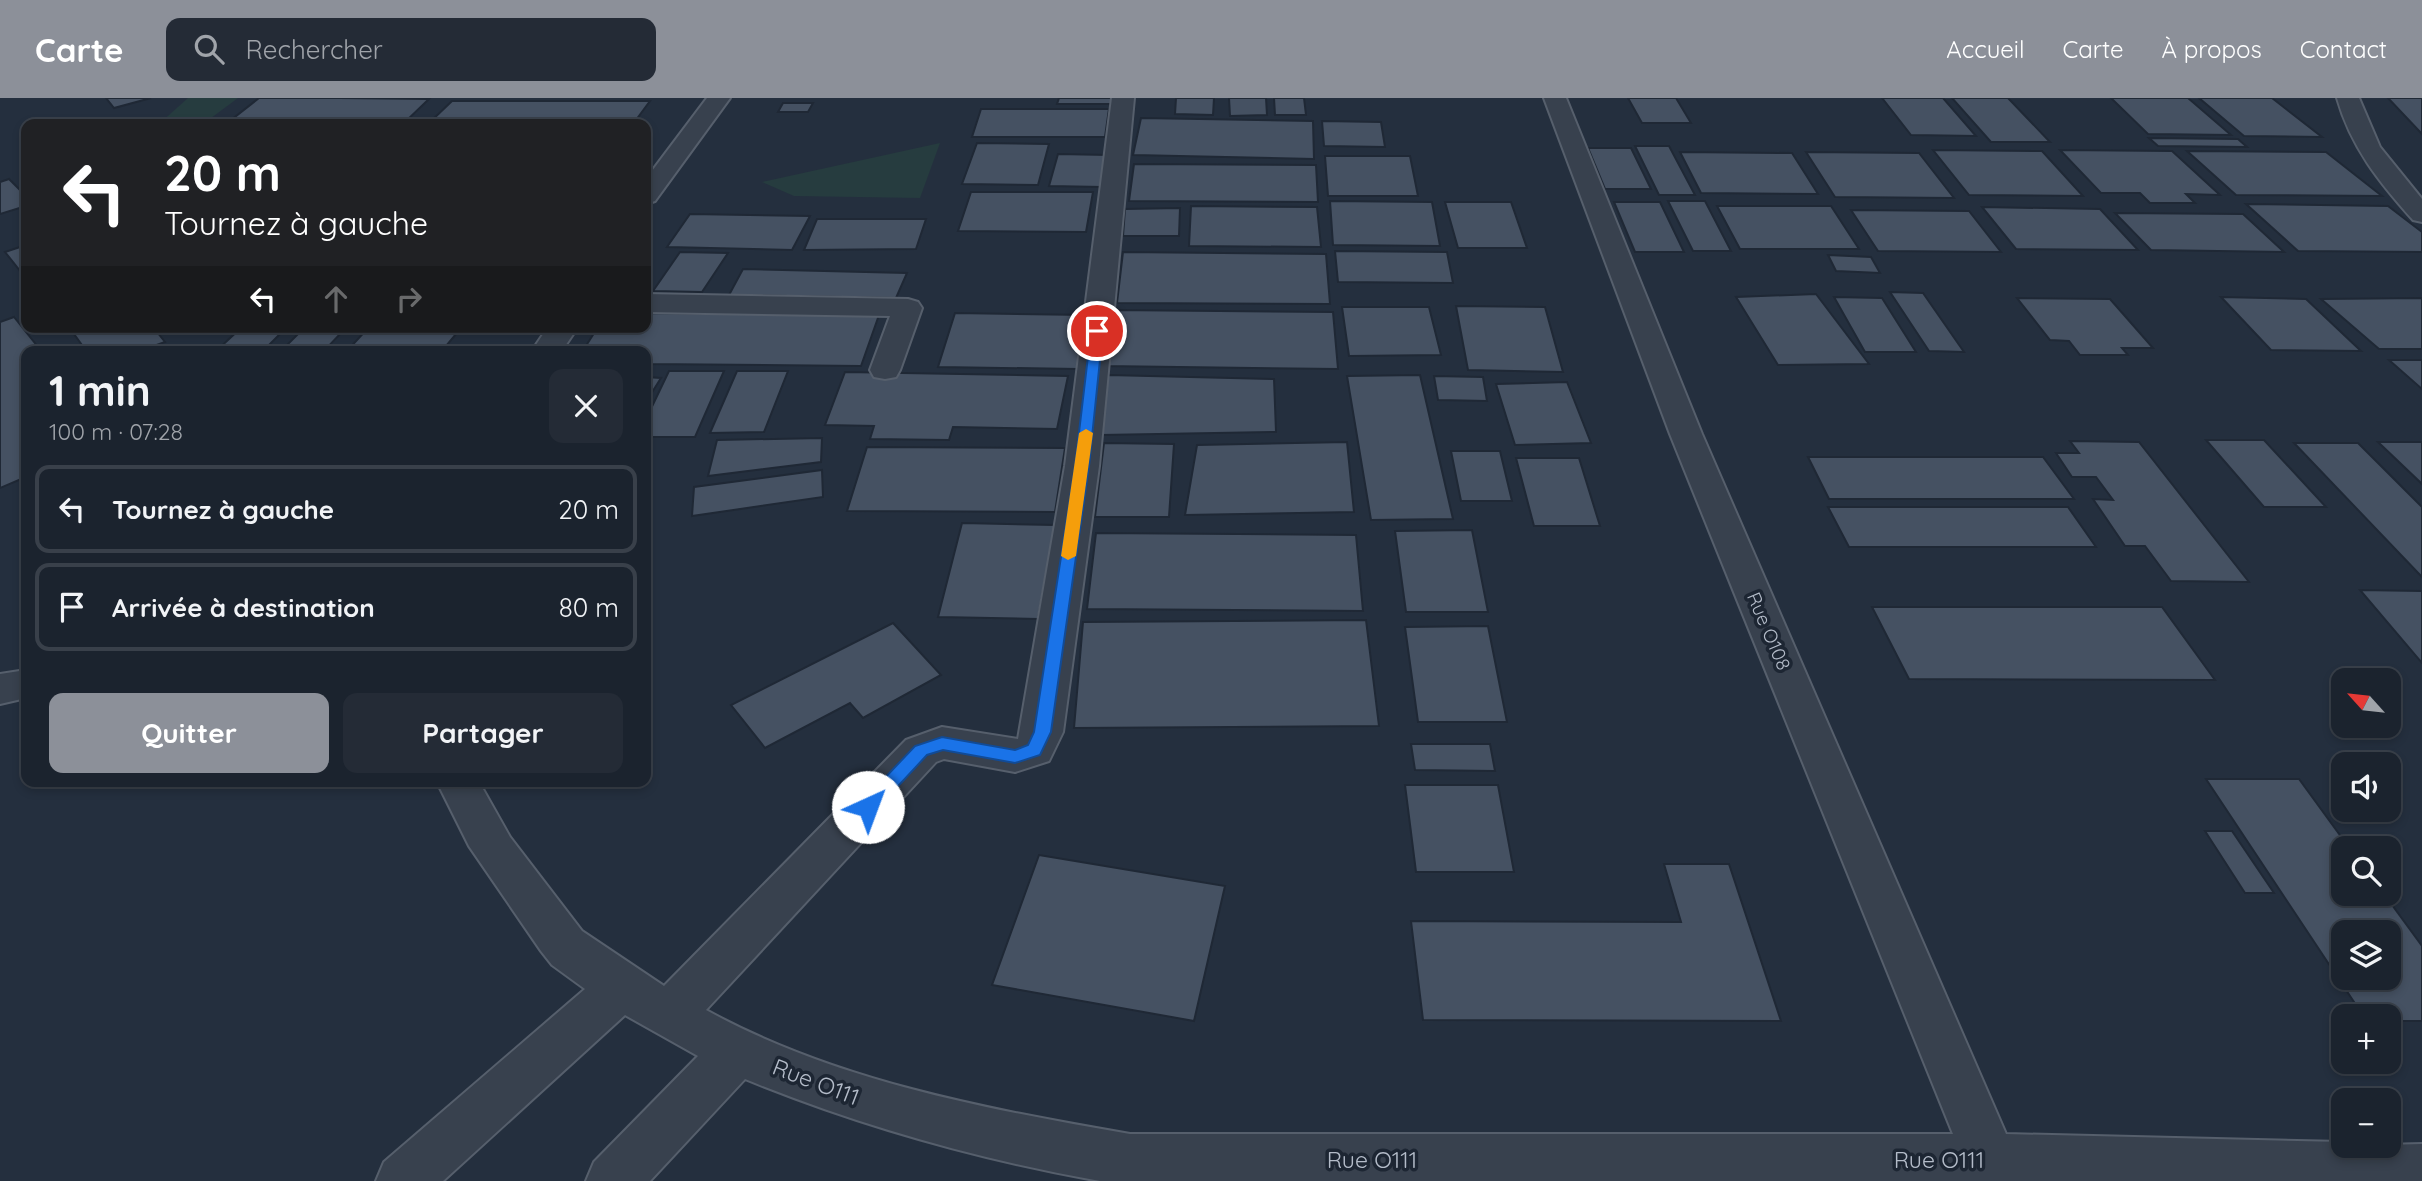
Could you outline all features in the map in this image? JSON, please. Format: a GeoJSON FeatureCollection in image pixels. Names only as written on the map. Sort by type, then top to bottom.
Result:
{"type":"FeatureCollection","features":[{"type":"Feature","properties":{"kind":"street"},"geometry":{"type":"LineString","coordinates":[[651,188],[719,98]]}},
{"type":"Feature","properties":{"kind":"street"},"geometry":{"type":"LineString","coordinates":[[667,1016],[921,751],[942,743],[1015,757],[1034,750],[1042,732],[1082,466],[1124,98]]}},
{"type":"Feature","properties":{"kind":"street","name":"Rue O108"},"geometry":{"type":"LineString","coordinates":[[1555,98],[1686,434],[1994,1171]]}},
{"type":"Feature","properties":{"kind":"street"},"geometry":{"type":"LineString","coordinates":[[2348,98],[2357,131],[2378,167],[2422,214]]}},
{"type":"Feature","properties":{"kind":"street"},"geometry":{"type":"LineString","coordinates":[[651,303],[908,309],[885,370]]}},
{"type":"Feature","properties":{"kind":"street"},"geometry":{"type":"LineString","coordinates":[[0,689],[21,685]]}},
{"type":"Feature","properties":{"kind":"street","name":"Rue O111"},"geometry":{"type":"LineString","coordinates":[[461,787],[498,856],[568,949],[622,987],[667,1016],[737,1052],[856,1098],[960,1129],[1130,1160],[1994,1171],[2422,1171]]}},
{"type":"Feature","properties":{"kind":"street"},"geometry":{"type":"LineString","coordinates":[[403,1181],[622,987]]}},
{"type":"Feature","properties":{"kind":"street"},"geometry":{"type":"LineString","coordinates":[[614,1181],[737,1052]]}},
{"type":"Feature","properties":{"kind":"green space"},"geometry":{"type":"Polygon","coordinates":[[[188,98],[238,98],[210,119],[165,119],[188,98]]]}},
{"type":"Feature","properties":{"kind":"green space"},"geometry":{"type":"Polygon","coordinates":[[[940,143],[920,198],[794,196],[762,182],[940,143]]]}},
{"type":"Feature","properties":{"kind":"building"},"geometry":{"type":"Polygon","coordinates":[[[106,98],[151,98],[114,108],[106,98]]]}},
{"type":"Feature","properties":{"kind":"building"},"geometry":{"type":"Polygon","coordinates":[[[259,98],[429,99],[408,119],[232,119],[259,98]]]}},
{"type":"Feature","properties":{"kind":"building"},"geometry":{"type":"Polygon","coordinates":[[[1059,98],[1112,98],[1112,104],[1057,104],[1059,98]]]}},
{"type":"Feature","properties":{"kind":"building"},"geometry":{"type":"Polygon","coordinates":[[[1176,98],[1214,98],[1213,115],[1175,114],[1176,98]]]}},
{"type":"Feature","properties":{"kind":"building"},"geometry":{"type":"Polygon","coordinates":[[[1229,98],[1266,98],[1267,115],[1230,116],[1229,98]]]}},
{"type":"Feature","properties":{"kind":"building"},"geometry":{"type":"Polygon","coordinates":[[[1274,98],[1304,98],[1306,115],[1275,115],[1274,98]]]}},
{"type":"Feature","properties":{"kind":"building"},"geometry":{"type":"Polygon","coordinates":[[[1628,98],[1676,98],[1691,123],[1642,123],[1628,98]]]}},
{"type":"Feature","properties":{"kind":"building"},"geometry":{"type":"Polygon","coordinates":[[[1882,98],[1943,98],[1976,136],[1911,135],[1882,98]]]}},
{"type":"Feature","properties":{"kind":"building"},"geometry":{"type":"Polygon","coordinates":[[[1952,98],[2008,98],[2050,142],[1991,142],[1952,98]]]}},
{"type":"Feature","properties":{"kind":"building"},"geometry":{"type":"Polygon","coordinates":[[[2111,98],[2188,98],[2231,135],[2148,134],[2111,98]]]}},
{"type":"Feature","properties":{"kind":"building"},"geometry":{"type":"Polygon","coordinates":[[[2199,98],[2272,98],[2322,137],[2244,136],[2199,98]]]}},
{"type":"Feature","properties":{"kind":"building"},"geometry":{"type":"Polygon","coordinates":[[[2388,98],[2422,98],[2422,134],[2388,98]]]}},
{"type":"Feature","properties":{"kind":"building"},"geometry":{"type":"Polygon","coordinates":[[[452,101],[650,101],[637,119],[433,119],[452,101]]]}},
{"type":"Feature","properties":{"kind":"building"},"geometry":{"type":"Polygon","coordinates":[[[783,103],[813,103],[808,112],[778,112],[783,103]]]}},
{"type":"Feature","properties":{"kind":"building"},"geometry":{"type":"Polygon","coordinates":[[[981,109],[1109,109],[1105,137],[972,137],[981,109]]]}},
{"type":"Feature","properties":{"kind":"building"},"geometry":{"type":"Polygon","coordinates":[[[1141,118],[1313,121],[1314,159],[1133,155],[1141,118]]]}},
{"type":"Feature","properties":{"kind":"building"},"geometry":{"type":"Polygon","coordinates":[[[1322,121],[1381,122],[1385,147],[1324,146],[1322,121]]]}},
{"type":"Feature","properties":{"kind":"building"},"geometry":{"type":"Polygon","coordinates":[[[2149,138],[2238,139],[2247,147],[2158,146],[2149,138]]]}},
{"type":"Feature","properties":{"kind":"building"},"geometry":{"type":"Polygon","coordinates":[[[977,143],[1049,144],[1038,185],[962,184],[977,143]]]}},
{"type":"Feature","properties":{"kind":"building"},"geometry":{"type":"Polygon","coordinates":[[[1635,146],[1669,146],[1695,195],[1659,195],[1635,146]]]}},
{"type":"Feature","properties":{"kind":"building"},"geometry":{"type":"Polygon","coordinates":[[[1588,148],[1631,148],[1651,189],[1605,189],[1588,148]]]}},
{"type":"Feature","properties":{"kind":"building"},"geometry":{"type":"Polygon","coordinates":[[[1933,150],[2042,151],[2083,196],[1969,195],[1933,150]]]}},
{"type":"Feature","properties":{"kind":"building"},"geometry":{"type":"Polygon","coordinates":[[[2060,150],[2172,151],[2220,195],[2186,194],[2195,203],[2150,203],[2140,193],[2101,193],[2060,150]]]}},
{"type":"Feature","properties":{"kind":"building"},"geometry":{"type":"Polygon","coordinates":[[[2187,151],[2326,152],[2382,196],[2236,195],[2187,151]]]}},
{"type":"Feature","properties":{"kind":"building"},"geometry":{"type":"Polygon","coordinates":[[[1680,152],[1792,153],[1818,194],[1701,193],[1680,152]]]}},
{"type":"Feature","properties":{"kind":"building"},"geometry":{"type":"Polygon","coordinates":[[[1806,152],[1919,153],[1954,198],[1835,197],[1806,152]]]}},
{"type":"Feature","properties":{"kind":"building"},"geometry":{"type":"Polygon","coordinates":[[[1058,154],[1109,155],[1102,187],[1049,186],[1058,154]]]}},
{"type":"Feature","properties":{"kind":"building"},"geometry":{"type":"Polygon","coordinates":[[[1325,156],[1410,156],[1418,196],[1328,196],[1325,156]]]}},
{"type":"Feature","properties":{"kind":"building"},"geometry":{"type":"Polygon","coordinates":[[[1134,164],[1316,165],[1318,202],[1129,201],[1134,164]]]}},
{"type":"Feature","properties":{"kind":"building"},"geometry":{"type":"Polygon","coordinates":[[[9,179],[21,191],[21,208],[0,214],[0,182],[9,179]]]}},
{"type":"Feature","properties":{"kind":"building"},"geometry":{"type":"Polygon","coordinates":[[[971,192],[1093,192],[1086,232],[958,231],[971,192]]]}},
{"type":"Feature","properties":{"kind":"building"},"geometry":{"type":"Polygon","coordinates":[[[1330,201],[1432,202],[1440,246],[1333,245],[1330,201]]]}},
{"type":"Feature","properties":{"kind":"building"},"geometry":{"type":"Polygon","coordinates":[[[1668,201],[1705,201],[1731,251],[1693,251],[1668,201]]]}},
{"type":"Feature","properties":{"kind":"building"},"geometry":{"type":"Polygon","coordinates":[[[1445,202],[1511,202],[1527,248],[1458,248],[1445,202]]]}},
{"type":"Feature","properties":{"kind":"building"},"geometry":{"type":"Polygon","coordinates":[[[1614,202],[1660,202],[1684,252],[1635,252],[1614,202]]]}},
{"type":"Feature","properties":{"kind":"building"},"geometry":{"type":"Polygon","coordinates":[[[2246,204],[2388,206],[2422,232],[2422,252],[2298,251],[2246,204]]]}},
{"type":"Feature","properties":{"kind":"building"},"geometry":{"type":"Polygon","coordinates":[[[1191,206],[1317,207],[1321,247],[1189,246],[1191,206]]]}},
{"type":"Feature","properties":{"kind":"building"},"geometry":{"type":"Polygon","coordinates":[[[1717,206],[1831,206],[1859,249],[1740,249],[1717,206]]]}},
{"type":"Feature","properties":{"kind":"building"},"geometry":{"type":"Polygon","coordinates":[[[1982,207],[2100,209],[2138,250],[2016,249],[1982,207]]]}},
{"type":"Feature","properties":{"kind":"building"},"geometry":{"type":"Polygon","coordinates":[[[1180,208],[1179,236],[1123,236],[1125,209],[1180,208]]]}},
{"type":"Feature","properties":{"kind":"building"},"geometry":{"type":"Polygon","coordinates":[[[1851,210],[1969,211],[2001,252],[1878,251],[1851,210]]]}},
{"type":"Feature","properties":{"kind":"building"},"geometry":{"type":"Polygon","coordinates":[[[2115,213],[2243,214],[2284,252],[2151,250],[2115,213]]]}},
{"type":"Feature","properties":{"kind":"building"},"geometry":{"type":"Polygon","coordinates":[[[690,214],[810,216],[792,250],[667,247],[690,214]]]}},
{"type":"Feature","properties":{"kind":"building"},"geometry":{"type":"Polygon","coordinates":[[[817,219],[926,219],[916,249],[804,250],[817,219]]]}},
{"type":"Feature","properties":{"kind":"building"},"geometry":{"type":"Polygon","coordinates":[[[21,247],[21,272],[5,252],[21,247]]]}},
{"type":"Feature","properties":{"kind":"building"},"geometry":{"type":"Polygon","coordinates":[[[1335,251],[1447,252],[1453,283],[1338,282],[1335,251]]]}},
{"type":"Feature","properties":{"kind":"building"},"geometry":{"type":"Polygon","coordinates":[[[680,252],[728,253],[702,292],[653,291],[680,252]]]}},
{"type":"Feature","properties":{"kind":"building"},"geometry":{"type":"Polygon","coordinates":[[[1123,252],[1326,254],[1330,304],[1117,303],[1123,252]]]}},
{"type":"Feature","properties":{"kind":"building"},"geometry":{"type":"Polygon","coordinates":[[[1828,255],[1871,257],[1880,273],[1836,271],[1828,255]]]}},
{"type":"Feature","properties":{"kind":"building"},"geometry":{"type":"Polygon","coordinates":[[[743,269],[907,273],[896,298],[729,295],[743,269]]]}},
{"type":"Feature","properties":{"kind":"building"},"geometry":{"type":"Polygon","coordinates":[[[1890,292],[1923,293],[1964,352],[1929,351],[1890,292]]]}},
{"type":"Feature","properties":{"kind":"building"},"geometry":{"type":"Polygon","coordinates":[[[1816,294],[1869,364],[1778,365],[1736,297],[1816,294]]]}},
{"type":"Feature","properties":{"kind":"building"},"geometry":{"type":"Polygon","coordinates":[[[1834,297],[1882,298],[1916,352],[1865,352],[1834,297]]]}},
{"type":"Feature","properties":{"kind":"building"},"geometry":{"type":"Polygon","coordinates":[[[2221,297],[2306,299],[2361,351],[2271,350],[2221,297]]]}},
{"type":"Feature","properties":{"kind":"building"},"geometry":{"type":"Polygon","coordinates":[[[2017,298],[2110,299],[2153,348],[2122,348],[2128,355],[2080,355],[2069,341],[2050,340],[2017,298]]]}},
{"type":"Feature","properties":{"kind":"building"},"geometry":{"type":"Polygon","coordinates":[[[2422,298],[2422,349],[2379,349],[2321,299],[2422,298]]]}},
{"type":"Feature","properties":{"kind":"building"},"geometry":{"type":"Polygon","coordinates":[[[1456,306],[1545,307],[1563,372],[1468,370],[1456,306]]]}},
{"type":"Feature","properties":{"kind":"building"},"geometry":{"type":"Polygon","coordinates":[[[1342,307],[1429,307],[1441,355],[1349,356],[1342,307]]]}},
{"type":"Feature","properties":{"kind":"building"},"geometry":{"type":"Polygon","coordinates":[[[1112,310],[1333,312],[1338,369],[1103,366],[1112,310]]]}},
{"type":"Feature","properties":{"kind":"building"},"geometry":{"type":"Polygon","coordinates":[[[651,313],[879,315],[861,366],[651,364],[651,346],[586,346],[594,333],[651,333],[651,313]]]}},
{"type":"Feature","properties":{"kind":"building"},"geometry":{"type":"Polygon","coordinates":[[[955,313],[1088,315],[1078,369],[938,367],[955,313]]]}},
{"type":"Feature","properties":{"kind":"building"},"geometry":{"type":"Polygon","coordinates":[[[14,317],[21,326],[21,333],[27,333],[37,346],[21,346],[21,479],[0,488],[0,322],[14,317]]]}},
{"type":"Feature","properties":{"kind":"building"},"geometry":{"type":"Polygon","coordinates":[[[73,333],[158,333],[165,342],[154,346],[83,346],[73,333]]]}},
{"type":"Feature","properties":{"kind":"building"},"geometry":{"type":"Polygon","coordinates":[[[236,333],[281,333],[268,346],[221,346],[236,333]]]}},
{"type":"Feature","properties":{"kind":"building"},"geometry":{"type":"Polygon","coordinates":[[[299,333],[341,333],[329,346],[286,346],[299,333]]]}},
{"type":"Feature","properties":{"kind":"building"},"geometry":{"type":"Polygon","coordinates":[[[363,333],[457,333],[446,346],[352,346],[363,333]]]}},
{"type":"Feature","properties":{"kind":"building"},"geometry":{"type":"Polygon","coordinates":[[[2389,360],[2422,360],[2422,389],[2389,360]]]}},
{"type":"Feature","properties":{"kind":"building"},"geometry":{"type":"Polygon","coordinates":[[[669,371],[724,371],[695,437],[651,437],[651,409],[669,371]]]}},
{"type":"Feature","properties":{"kind":"building"},"geometry":{"type":"Polygon","coordinates":[[[737,371],[788,371],[764,432],[710,433],[737,371]]]}},
{"type":"Feature","properties":{"kind":"building"},"geometry":{"type":"Polygon","coordinates":[[[845,372],[1068,376],[1057,429],[953,427],[949,440],[870,439],[874,426],[825,425],[845,372]]]}},
{"type":"Feature","properties":{"kind":"building"},"geometry":{"type":"Polygon","coordinates":[[[1108,375],[1274,379],[1276,432],[1101,435],[1108,375]]]}},
{"type":"Feature","properties":{"kind":"building"},"geometry":{"type":"Polygon","coordinates":[[[1420,375],[1453,519],[1371,520],[1347,376],[1420,375]]]}},
{"type":"Feature","properties":{"kind":"building"},"geometry":{"type":"Polygon","coordinates":[[[1434,376],[1483,377],[1487,401],[1438,400],[1434,376]]]}},
{"type":"Feature","properties":{"kind":"building"},"geometry":{"type":"Polygon","coordinates":[[[651,377],[661,378],[651,394],[651,377]]]}},
{"type":"Feature","properties":{"kind":"building"},"geometry":{"type":"Polygon","coordinates":[[[1567,382],[1591,443],[1515,445],[1496,384],[1567,382]]]}},
{"type":"Feature","properties":{"kind":"building"},"geometry":{"type":"Polygon","coordinates":[[[822,438],[821,462],[708,476],[717,440],[822,438]]]}},
{"type":"Feature","properties":{"kind":"building"},"geometry":{"type":"Polygon","coordinates":[[[2206,440],[2264,440],[2326,507],[2264,507],[2206,440]]]}},
{"type":"Feature","properties":{"kind":"building"},"geometry":{"type":"Polygon","coordinates":[[[2070,441],[2139,442],[2249,582],[2171,581],[2145,546],[2125,546],[2093,499],[2113,500],[2096,477],[2072,477],[2056,453],[2079,453],[2070,441]]]}},
{"type":"Feature","properties":{"kind":"building"},"geometry":{"type":"Polygon","coordinates":[[[1347,442],[1354,512],[1185,515],[1197,445],[1347,442]]]}},
{"type":"Feature","properties":{"kind":"building"},"geometry":{"type":"Polygon","coordinates":[[[2378,442],[2422,442],[2422,484],[2378,442]]]}},
{"type":"Feature","properties":{"kind":"building"},"geometry":{"type":"Polygon","coordinates":[[[1104,443],[1174,444],[1169,517],[1095,517],[1104,443]]]}},
{"type":"Feature","properties":{"kind":"building"},"geometry":{"type":"Polygon","coordinates":[[[2294,443],[2358,443],[2422,507],[2422,577],[2294,443]]]}},
{"type":"Feature","properties":{"kind":"building"},"geometry":{"type":"Polygon","coordinates":[[[867,447],[1065,448],[1055,512],[847,511],[867,447]]]}},
{"type":"Feature","properties":{"kind":"building"},"geometry":{"type":"Polygon","coordinates":[[[1451,451],[1500,451],[1512,501],[1461,501],[1451,451]]]}},
{"type":"Feature","properties":{"kind":"building"},"geometry":{"type":"Polygon","coordinates":[[[1808,457],[2043,457],[2074,499],[1829,499],[1808,457]]]}},
{"type":"Feature","properties":{"kind":"building"},"geometry":{"type":"Polygon","coordinates":[[[1516,458],[1579,458],[1600,526],[1534,526],[1516,458]]]}},
{"type":"Feature","properties":{"kind":"building"},"geometry":{"type":"Polygon","coordinates":[[[822,470],[823,497],[692,516],[694,487],[822,470]]]}},
{"type":"Feature","properties":{"kind":"building"},"geometry":{"type":"Polygon","coordinates":[[[1828,507],[2068,507],[2096,547],[1849,547],[1828,507]]]}},
{"type":"Feature","properties":{"kind":"building"},"geometry":{"type":"Polygon","coordinates":[[[962,523],[1055,525],[1038,619],[938,617],[962,523]]]}},
{"type":"Feature","properties":{"kind":"building"},"geometry":{"type":"Polygon","coordinates":[[[1472,530],[1488,612],[1406,612],[1395,531],[1472,530]]]}},
{"type":"Feature","properties":{"kind":"building"},"geometry":{"type":"Polygon","coordinates":[[[1096,533],[1356,535],[1363,611],[1087,609],[1096,533]]]}},
{"type":"Feature","properties":{"kind":"building"},"geometry":{"type":"Polygon","coordinates":[[[2360,590],[2422,591],[2422,663],[2360,590]]]}},
{"type":"Feature","properties":{"kind":"building"},"geometry":{"type":"Polygon","coordinates":[[[1872,607],[2162,607],[2215,680],[1909,679],[1872,607]]]}},
{"type":"Feature","properties":{"kind":"building"},"geometry":{"type":"Polygon","coordinates":[[[1366,620],[1379,726],[1074,728],[1083,622],[1366,620]]]}},
{"type":"Feature","properties":{"kind":"building"},"geometry":{"type":"Polygon","coordinates":[[[893,623],[941,675],[863,718],[850,703],[765,748],[731,705],[893,623]]]}},
{"type":"Feature","properties":{"kind":"building"},"geometry":{"type":"Polygon","coordinates":[[[1488,626],[1507,722],[1418,722],[1405,627],[1488,626]]]}},
{"type":"Feature","properties":{"kind":"building"},"geometry":{"type":"Polygon","coordinates":[[[1411,744],[1490,744],[1495,771],[1415,770],[1411,744]]]}},
{"type":"Feature","properties":{"kind":"building"},"geometry":{"type":"Polygon","coordinates":[[[2206,779],[2299,779],[2341,836],[2331,836],[2331,906],[2393,906],[2422,946],[2422,1021],[2401,1021],[2401,1004],[2355,1004],[2346,990],[2401,990],[2401,920],[2331,920],[2331,967],[2206,779]]]}},
{"type":"Feature","properties":{"kind":"building"},"geometry":{"type":"Polygon","coordinates":[[[1405,785],[1498,785],[1514,872],[1416,872],[1405,785]]]}},
{"type":"Feature","properties":{"kind":"building"},"geometry":{"type":"Polygon","coordinates":[[[2205,831],[2232,831],[2274,893],[2245,893],[2205,831]]]}},
{"type":"Feature","properties":{"kind":"building"},"geometry":{"type":"Polygon","coordinates":[[[1039,855],[1225,886],[1194,1021],[992,985],[1039,855]]]}},
{"type":"Feature","properties":{"kind":"building"},"geometry":{"type":"Polygon","coordinates":[[[1664,864],[1729,864],[1781,1021],[1423,1020],[1411,921],[1681,922],[1664,864]]]}},
{"type":"Feature","properties":{"kind":"slow traffic"},"geometry":{"type":"LineString","coordinates":[[1068,556],[1086,433]]}},
{"type":"Feature","properties":{"kind":"route"},"geometry":{"type":"LineString","coordinates":[[868,807],[921,751],[942,743],[1015,757],[1034,750],[1042,732],[1082,466],[1097,331]]}}]}
